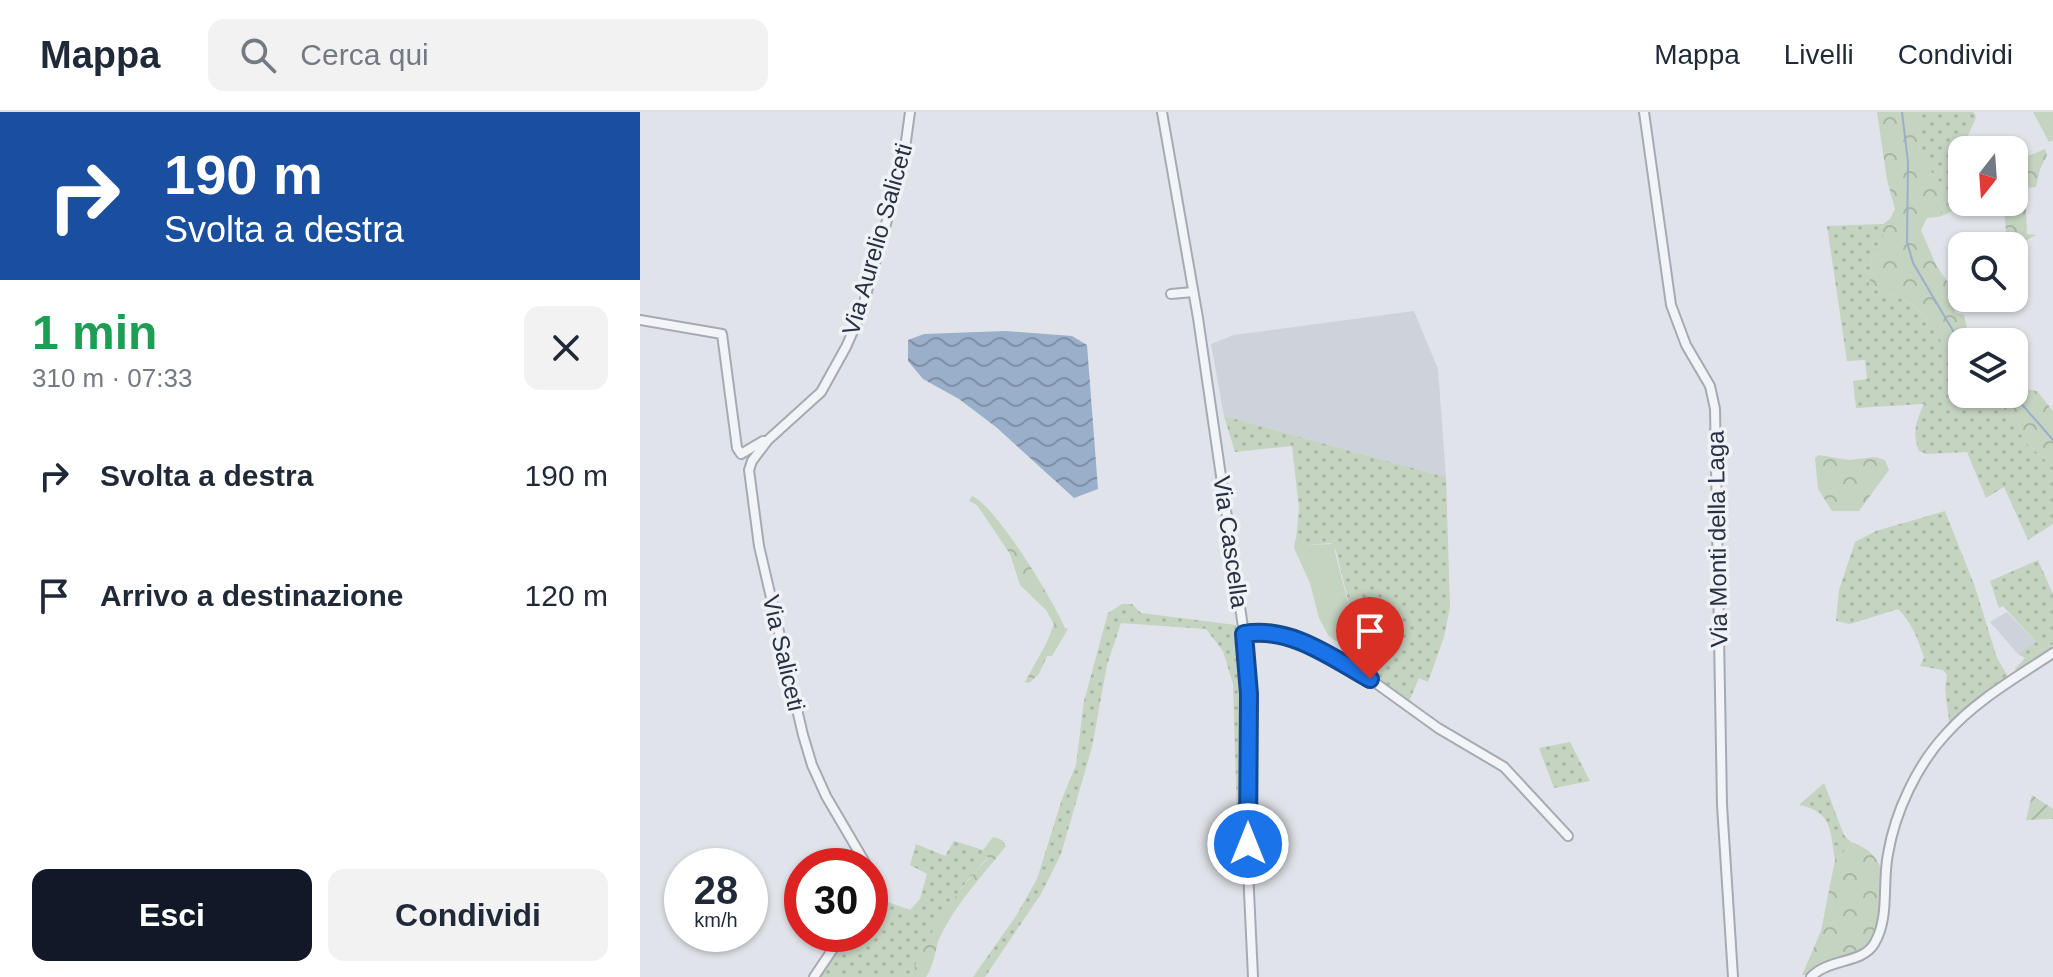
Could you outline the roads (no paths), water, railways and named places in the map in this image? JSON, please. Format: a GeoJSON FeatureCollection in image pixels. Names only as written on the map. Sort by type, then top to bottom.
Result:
{"type":"FeatureCollection","features":[{"type":"Feature","properties":{"kind":"street","name":"Via Aurelio Saliceti"},"geometry":{"type":"LineString","coordinates":[[775,437],[821,392],[858,321],[903,163],[910,112]]}},
{"type":"Feature","properties":{"kind":"street","name":"Via Cascella"},"geometry":{"type":"LineString","coordinates":[[1162,112],[1193,292],[1244,634],[1249,694],[1248,870],[1253,977]]}},
{"type":"Feature","properties":{"kind":"street","name":"Via Monti della Laga"},"geometry":{"type":"LineString","coordinates":[[1644,112],[1671,305],[1686,345],[1710,386],[1715,409],[1722,805],[1733,977]]}},
{"type":"Feature","properties":{"kind":"street"},"geometry":{"type":"LineString","coordinates":[[1171,294],[1193,292]]}},
{"type":"Feature","properties":{"kind":"street"},"geometry":{"type":"LineString","coordinates":[[640,320],[722,334],[737,448],[741,454],[747,453],[775,437]]}},
{"type":"Feature","properties":{"kind":"street","name":"Via Saliceti"},"geometry":{"type":"LineString","coordinates":[[775,437],[768,440],[749,470],[759,546],[812,765],[856,848]]}},
{"type":"Feature","properties":{"kind":"street"},"geometry":{"type":"LineString","coordinates":[[1244,634],[1265,632],[1284,635],[1370,679],[1438,728],[1504,767],[1568,836]]}},
{"type":"Feature","properties":{"kind":"street"},"geometry":{"type":"LineString","coordinates":[[1811,977],[1825,965],[1862,955],[1875,942],[1884,908],[1886,863],[1894,831],[1912,785],[1943,736],[1976,708],[2053,653]]}},
{"type":"Feature","properties":{"kind":"street"},"geometry":{"type":"LineString","coordinates":[[814,977],[831,952]]}},
{"type":"Feature","properties":{"kind":"water"},"geometry":{"type":"Polygon","coordinates":[[[1006,331],[1072,336],[1087,345],[1098,489],[1074,498],[996,427],[959,399],[923,379],[908,361],[908,340],[924,334],[1006,331]]]}},
{"type":"Feature","properties":{"kind":"waterway"},"geometry":{"type":"LineString","coordinates":[[1902,112],[1908,162],[1907,242],[1913,263],[1951,328]]}},
{"type":"Feature","properties":{"kind":"waterway"},"geometry":{"type":"LineString","coordinates":[[2025,408],[2053,440]]}}]}
